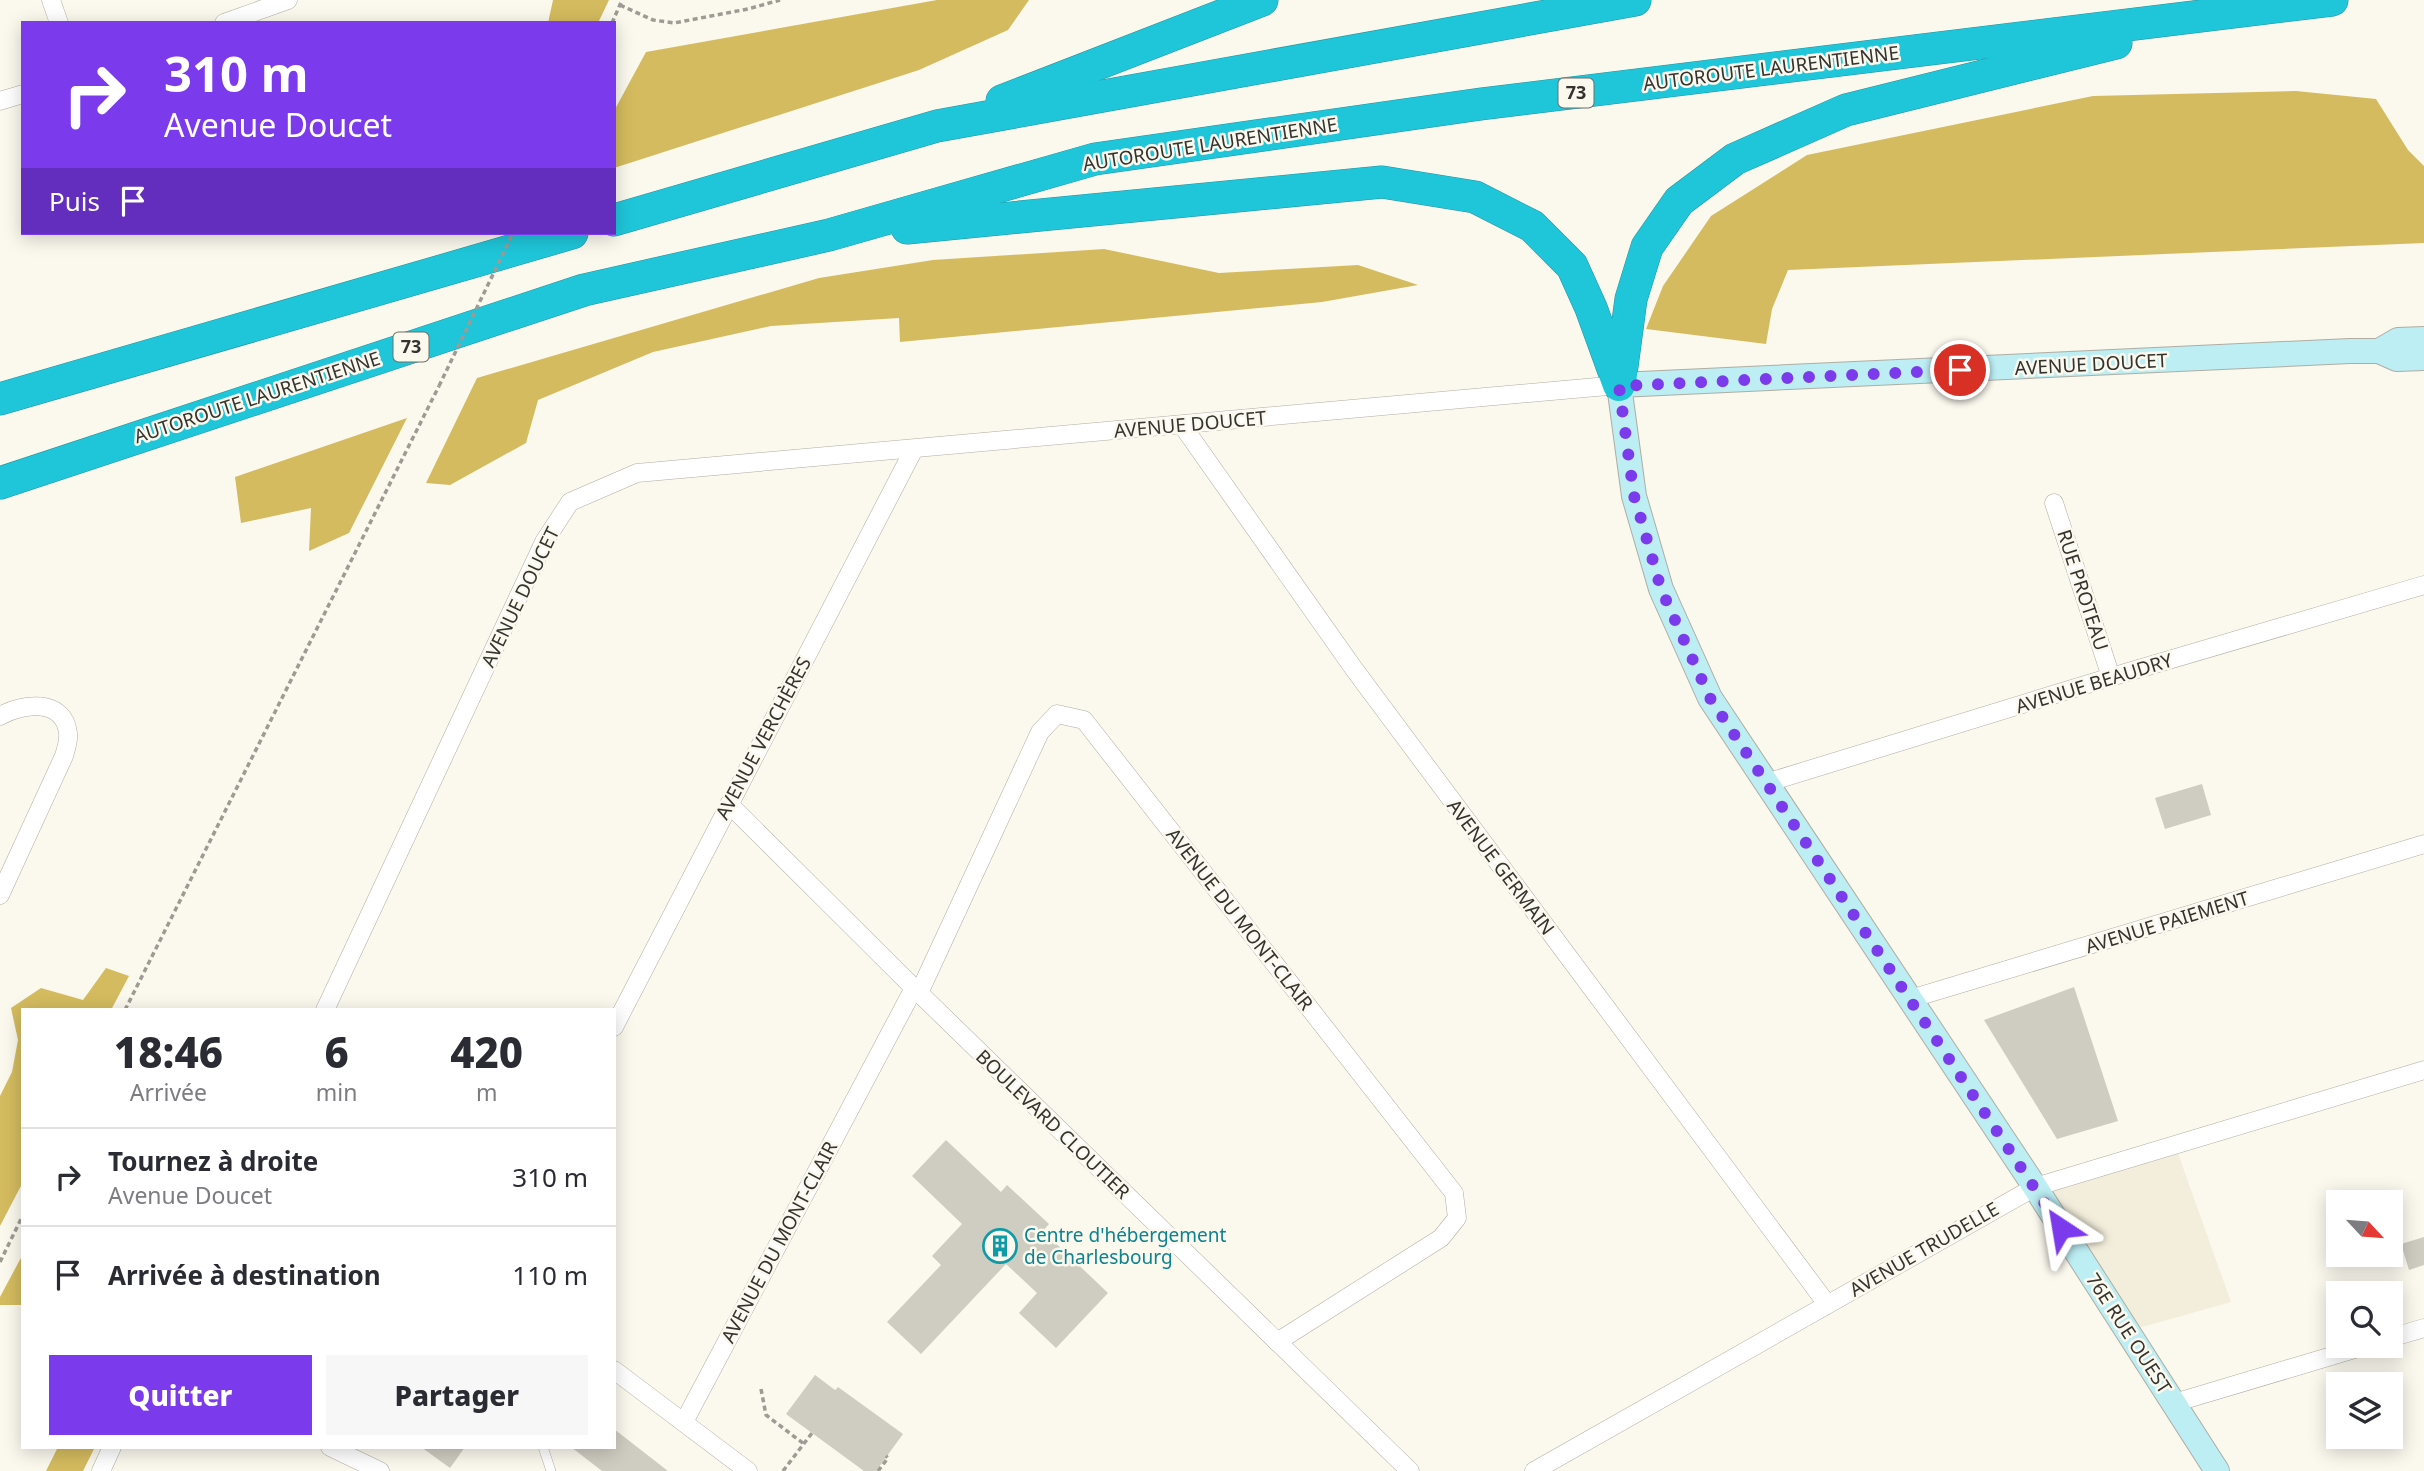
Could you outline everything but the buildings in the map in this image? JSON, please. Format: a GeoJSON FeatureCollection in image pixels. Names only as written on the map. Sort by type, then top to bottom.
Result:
{"type":"FeatureCollection","features":[{"type":"Feature","properties":{"kind":"highway"},"geometry":{"type":"LineString","coordinates":[[616,219],[937,126],[1262,0]]}},
{"type":"Feature","properties":{"kind":"highway"},"geometry":{"type":"LineString","coordinates":[[937,126],[1634,0]]}},
{"type":"Feature","properties":{"kind":"highway","name":"AUTOROUTE LAURENTIENNE"},"geometry":{"type":"LineString","coordinates":[[0,483],[584,290],[829,235],[1095,159],[1481,104],[2332,0]]}},
{"type":"Feature","properties":{"kind":"highway"},"geometry":{"type":"LineString","coordinates":[[1619,386],[1631,299],[1647,247],[1679,201],[1735,159],[1846,110],[2247,10]]}},
{"type":"Feature","properties":{"kind":"highway"},"geometry":{"type":"LineString","coordinates":[[829,235],[1382,182],[1475,197],[1532,226],[1572,266],[1591,308],[1619,386]]}},
{"type":"Feature","properties":{"kind":"highway"},"geometry":{"type":"LineString","coordinates":[[0,399],[565,235]]}},
{"type":"Feature","properties":{"kind":"street"},"geometry":{"type":"LineString","coordinates":[[51,0],[58,21]]}},
{"type":"Feature","properties":{"kind":"street"},"geometry":{"type":"LineString","coordinates":[[229,21],[287,0]]}},
{"type":"Feature","properties":{"kind":"street"},"geometry":{"type":"LineString","coordinates":[[0,101],[21,94]]}},
{"type":"Feature","properties":{"kind":"street","name":"AVENUE DOUCET"},"geometry":{"type":"LineString","coordinates":[[2379,351],[2398,340],[2424,339]]}},
{"type":"Feature","properties":{"kind":"street","name":"AVENUE DOUCET"},"geometry":{"type":"LineString","coordinates":[[326,1008],[544,542],[570,502],[637,473],[1619,386],[2379,351],[2397,359],[2424,358]]}},
{"type":"Feature","properties":{"kind":"street","name":"76E RUE OUEST"},"geometry":{"type":"LineString","coordinates":[[1619,386],[1634,496],[1661,589],[1710,698],[2035,1187],[2217,1471]]}},
{"type":"Feature","properties":{"kind":"street","name":"AVENUE GERMAIN"},"geometry":{"type":"LineString","coordinates":[[1182,425],[1354,670],[1827,1304]]}},
{"type":"Feature","properties":{"kind":"street","name":"AVENUE VERCHÈRES"},"geometry":{"type":"LineString","coordinates":[[616,1023],[914,449]]}},
{"type":"Feature","properties":{"kind":"street","name":"RUE PROTEAU"},"geometry":{"type":"LineString","coordinates":[[2054,503],[2111,677]]}},
{"type":"Feature","properties":{"kind":"street","name":"AVENUE BEAUDRY"},"geometry":{"type":"LineString","coordinates":[[1766,783],[2424,585]]}},
{"type":"Feature","properties":{"kind":"street"},"geometry":{"type":"LineString","coordinates":[[0,716],[21,706],[37,704],[52,709],[65,719],[69,736],[64,756],[0,895]]}},
{"type":"Feature","properties":{"kind":"street","name":"AVENUE DU MONT-CLAIR"},"geometry":{"type":"LineString","coordinates":[[684,1422],[916,991],[1040,732],[1056,713],[1084,720],[1454,1193],[1457,1218],[1441,1238],[1277,1342]]}},
{"type":"Feature","properties":{"kind":"street","name":"BOULEVARD CLOUTIER"},"geometry":{"type":"LineString","coordinates":[[729,804],[916,991],[1410,1471]]}},
{"type":"Feature","properties":{"kind":"street","name":"AVENUE PAIEMENT"},"geometry":{"type":"LineString","coordinates":[[1910,999],[2424,844]]}},
{"type":"Feature","properties":{"kind":"street","name":"AVENUE TRUDELLE"},"geometry":{"type":"LineString","coordinates":[[1534,1471],[2035,1187],[2424,1070]]}},
{"type":"Feature","properties":{"kind":"street"},"geometry":{"type":"LineString","coordinates":[[2403,1334],[2424,1328]]}},
{"type":"Feature","properties":{"kind":"street"},"geometry":{"type":"LineString","coordinates":[[2174,1403],[2326,1358]]}},
{"type":"Feature","properties":{"kind":"street"},"geometry":{"type":"LineString","coordinates":[[616,1371],[684,1422],[738,1468]]}},
{"type":"Feature","properties":{"kind":"street"},"geometry":{"type":"LineString","coordinates":[[101,1471],[111,1449]]}},
{"type":"Feature","properties":{"kind":"street"},"geometry":{"type":"LineString","coordinates":[[334,1449],[380,1471]]}},
{"type":"Feature","properties":{"kind":"lane"},"geometry":{"type":"LineString","coordinates":[[544,1449],[551,1471]]}},
{"type":"Feature","properties":{"kind":"path"},"geometry":{"type":"LineString","coordinates":[[613,21],[621,2],[653,20],[674,23],[780,0]]}},
{"type":"Feature","properties":{"kind":"path"},"geometry":{"type":"LineString","coordinates":[[126,1008],[439,386],[512,235]]}},
{"type":"Feature","properties":{"kind":"path"},"geometry":{"type":"LineString","coordinates":[[0,1262],[21,1219]]}},
{"type":"Feature","properties":{"kind":"path"},"geometry":{"type":"LineString","coordinates":[[761,1389],[766,1415],[804,1444]]}},
{"type":"Feature","properties":{"kind":"path"},"geometry":{"type":"LineString","coordinates":[[783,1471],[812,1433]]}},
{"type":"Feature","properties":{"kind":"path"},"geometry":{"type":"LineString","coordinates":[[878,1471],[888,1458],[886,1456]]}},
{"type":"Feature","properties":{"kind":"shaded area"},"geometry":{"type":"Polygon","coordinates":[[[553,0],[609,0],[599,21],[548,21],[553,0]]]}},
{"type":"Feature","properties":{"kind":"shaded area"},"geometry":{"type":"Polygon","coordinates":[[[937,0],[1029,0],[1008,30],[919,70],[616,167],[616,107],[646,52],[937,0]]]}},
{"type":"Feature","properties":{"kind":"shaded area"},"geometry":{"type":"Polygon","coordinates":[[[2296,91],[2376,99],[2408,150],[2424,166],[2424,243],[1788,270],[1772,309],[1766,344],[1646,329],[1663,286],[1711,216],[1807,155],[2093,96],[2296,91]]]}},
{"type":"Feature","properties":{"kind":"shaded area"},"geometry":{"type":"Polygon","coordinates":[[[1104,249],[1219,273],[1358,265],[1418,285],[1322,302],[900,342],[899,318],[771,326],[653,352],[538,400],[526,443],[450,485],[426,483],[477,378],[819,278],[933,260],[1104,249]]]}},
{"type":"Feature","properties":{"kind":"shaded area"},"geometry":{"type":"Polygon","coordinates":[[[407,418],[349,533],[309,551],[311,508],[241,523],[235,477],[407,418]]]}},
{"type":"Feature","properties":{"kind":"shaded area"},"geometry":{"type":"Polygon","coordinates":[[[106,968],[129,976],[112,1008],[21,1008],[21,1186],[0,1226],[0,1096],[12,1072],[18,1040],[11,1008],[41,988],[83,1000],[106,968]]]}},
{"type":"Feature","properties":{"kind":"shaded area"},"geometry":{"type":"Polygon","coordinates":[[[2175,1145],[2231,1302],[2128,1331],[2035,1187],[2175,1145]]]}},
{"type":"Feature","properties":{"kind":"shaded area"},"geometry":{"type":"Polygon","coordinates":[[[21,1258],[21,1305],[0,1305],[0,1297],[21,1258]]]}},
{"type":"Feature","properties":{"kind":"shaded area"},"geometry":{"type":"Polygon","coordinates":[[[57,1449],[94,1449],[83,1471],[46,1471],[57,1449]]]}},
{"type":"Feature","properties":{"kind":"place","name":"Centre d'hébergement de Charlesbourg"},"geometry":{"type":"Point","coordinates":[1000,1246]}},
{"type":"Feature","properties":{"kind":"route"},"geometry":{"type":"LineString","coordinates":[[1960,370],[1619,386],[1634,496],[1661,589],[1710,698],[2061,1228]]}}]}
